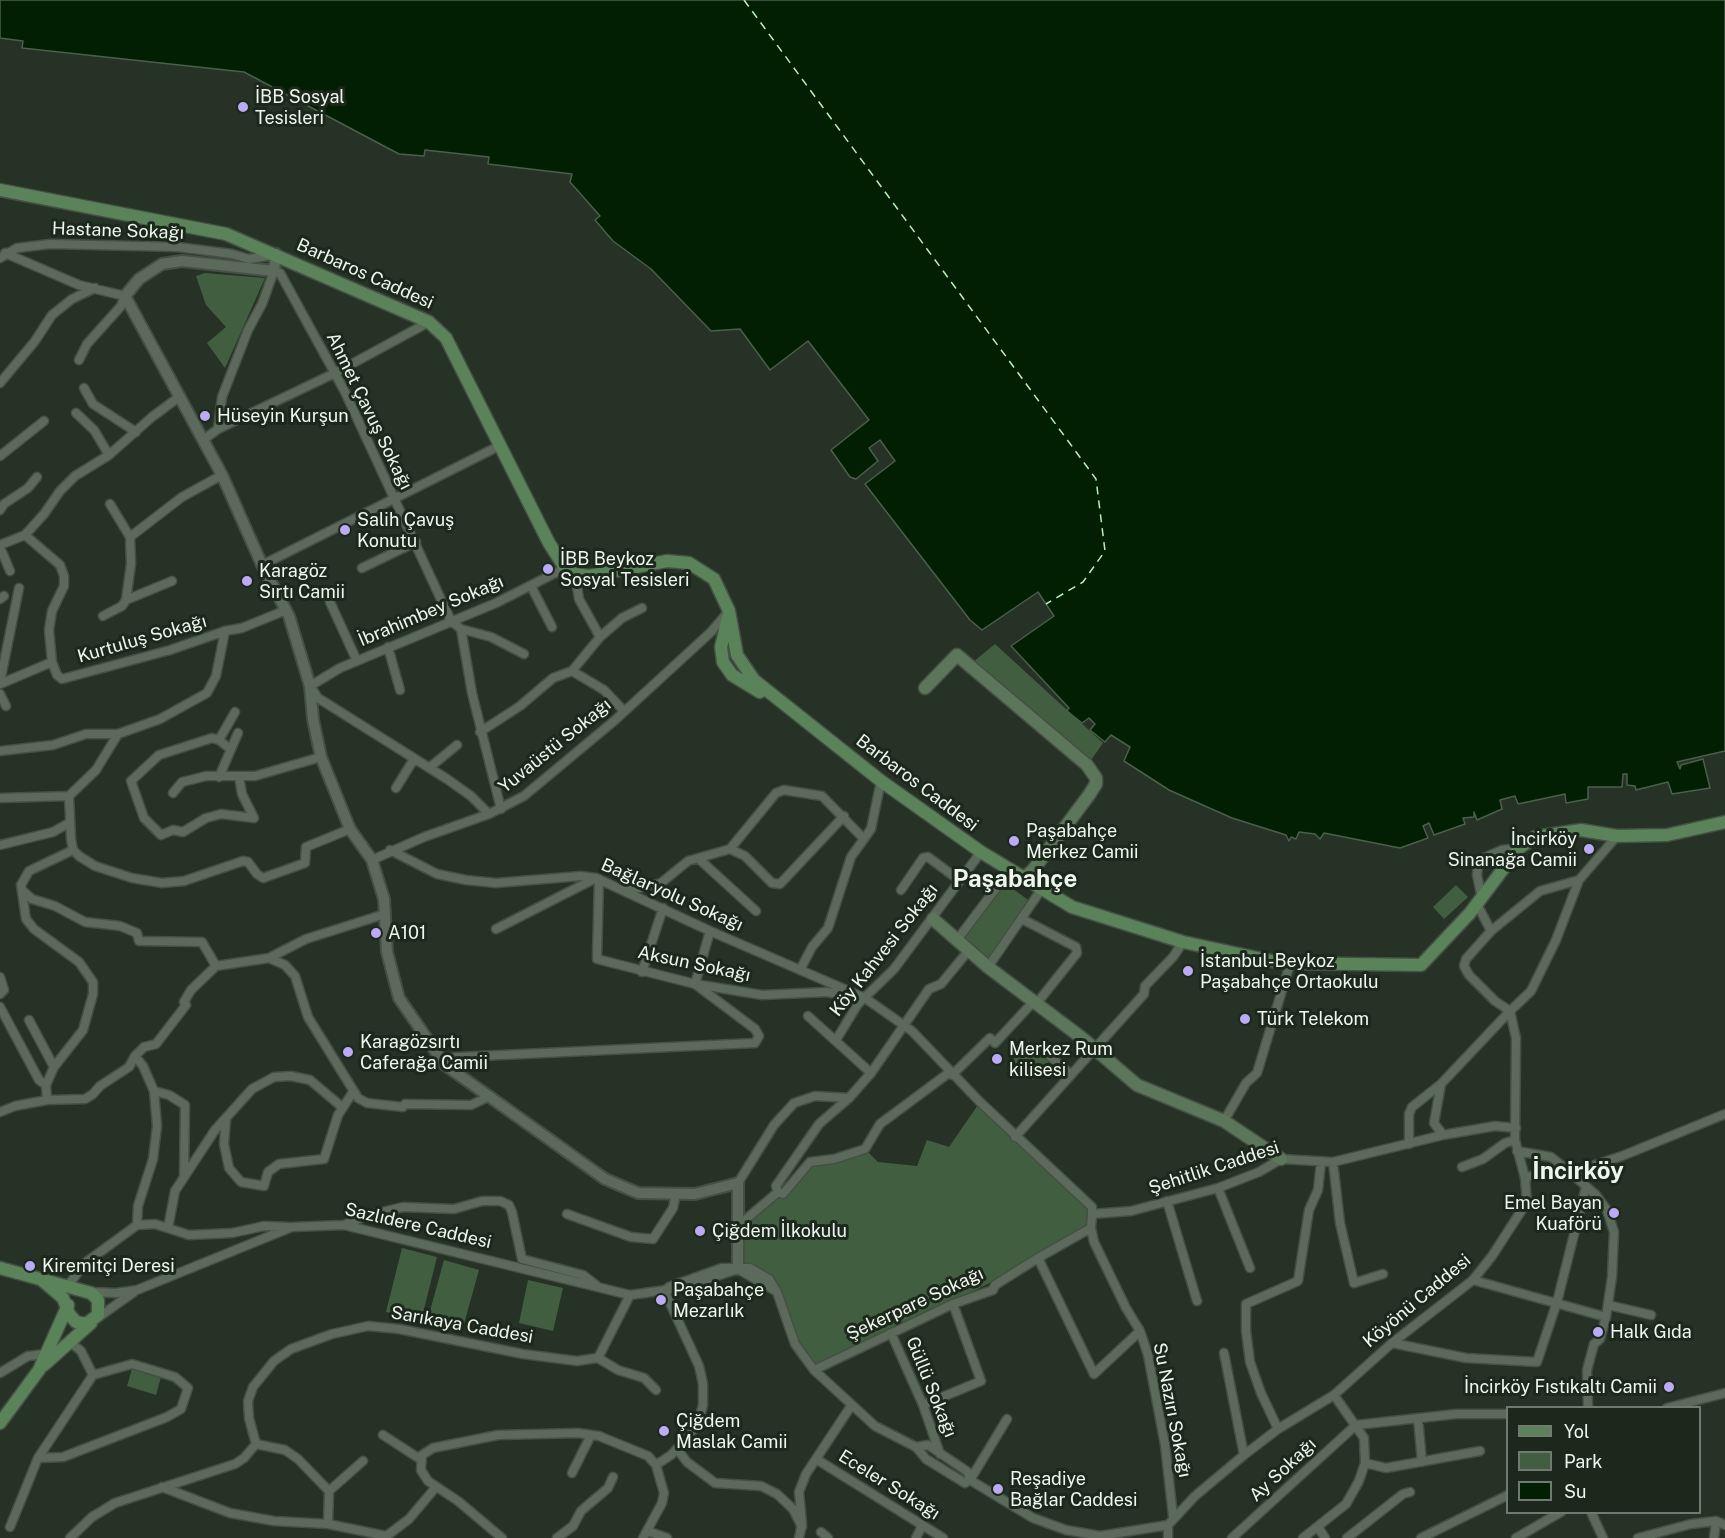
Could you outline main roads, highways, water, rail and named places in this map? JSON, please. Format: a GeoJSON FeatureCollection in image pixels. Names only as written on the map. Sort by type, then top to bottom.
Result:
{"type":"FeatureCollection","features":[{"type":"Feature","properties":{"kind":"main road","name":"Barbaros Caddesi"},"geometry":{"type":"LineString","coordinates":[[0,190],[226,234],[429,322],[446,338],[549,543],[570,571],[589,576],[667,561],[689,563],[714,579],[729,611],[722,640],[723,662],[732,675],[766,695],[777,698],[881,781],[981,852],[1072,907],[1184,942],[1290,964],[1421,965],[1480,901],[1520,848],[1535,837],[1581,830],[1617,836],[1666,835],[1725,822]]}},
{"type":"Feature","properties":{"kind":"main road"},"geometry":{"type":"LineString","coordinates":[[925,688],[957,655],[1093,772],[1096,784],[1089,795],[1033,870],[1023,879]]}},
{"type":"Feature","properties":{"kind":"main road"},"geometry":{"type":"LineString","coordinates":[[933,919],[988,967],[1093,1047],[1137,1085],[1224,1121],[1281,1159]]}},
{"type":"Feature","properties":{"kind":"main road"},"geometry":{"type":"LineString","coordinates":[[0,1423],[39,1370],[96,1319],[100,1310],[98,1300],[86,1291],[4,1271]]}},
{"type":"Feature","properties":{"kind":"main road"},"geometry":{"type":"LineString","coordinates":[[43,1281],[63,1298],[76,1322],[86,1324],[96,1319]]}},
{"type":"Feature","properties":{"kind":"main road"},"geometry":{"type":"LineString","coordinates":[[39,1370],[72,1296],[86,1291]]}},
{"type":"Feature","properties":{"kind":"water"},"geometry":{"type":"Polygon","coordinates":[[[0,0],[1725,0],[1725,751],[1677,762],[1680,769],[1681,765],[1703,759],[1710,788],[1672,794],[1668,782],[1636,790],[1635,786],[1627,785],[1627,774],[1623,774],[1622,787],[1588,787],[1588,799],[1566,803],[1565,794],[1518,804],[1515,796],[1500,800],[1502,809],[1477,820],[1474,812],[1474,817],[1463,818],[1465,824],[1434,835],[1429,823],[1423,826],[1428,838],[1400,848],[1324,833],[1320,839],[1315,834],[1299,832],[1296,839],[1291,837],[1289,841],[1286,835],[1232,818],[1169,790],[1124,761],[1130,747],[1111,735],[1105,742],[1090,730],[1095,724],[1089,718],[1082,723],[1067,711],[1069,708],[1011,646],[1054,616],[1038,592],[982,630],[970,620],[865,484],[895,461],[880,440],[869,448],[878,461],[856,479],[850,477],[831,450],[869,420],[808,341],[770,370],[740,329],[711,331],[651,269],[613,241],[595,220],[600,216],[570,182],[572,174],[488,164],[489,157],[425,150],[424,156],[399,154],[244,72],[22,48],[23,41],[0,38],[0,0]]]}},
{"type":"Feature","properties":{"kind":"place","name":"İBB Sosyal Tesisleri"},"geometry":{"type":"Point","coordinates":[243,107]}},
{"type":"Feature","properties":{"kind":"place","name":"Hüseyin Kurşun"},"geometry":{"type":"Point","coordinates":[205,416]}},
{"type":"Feature","properties":{"kind":"place","name":"Salih Çavuş Konutu"},"geometry":{"type":"Point","coordinates":[345,530]}},
{"type":"Feature","properties":{"kind":"place","name":"İBB Beykoz Sosyal Tesisleri"},"geometry":{"type":"Point","coordinates":[548,569]}},
{"type":"Feature","properties":{"kind":"place","name":"Karagöz Sırtı Camii"},"geometry":{"type":"Point","coordinates":[247,581]}},
{"type":"Feature","properties":{"kind":"place","name":"Paşabahçe Merkez Camii"},"geometry":{"type":"Point","coordinates":[1014,841]}},
{"type":"Feature","properties":{"kind":"place","name":"İncirköy Sinanağa Camii"},"geometry":{"type":"Point","coordinates":[1589,849]}},
{"type":"Feature","properties":{"kind":"place","name":"A101"},"geometry":{"type":"Point","coordinates":[376,933]}},
{"type":"Feature","properties":{"kind":"place","name":"İstanbul-Beykoz Paşabahçe Ortaokulu"},"geometry":{"type":"Point","coordinates":[1188,971]}},
{"type":"Feature","properties":{"kind":"place","name":"Türk Telekom"},"geometry":{"type":"Point","coordinates":[1245,1019]}},
{"type":"Feature","properties":{"kind":"place","name":"Karagözsırtı Caferağa Camii"},"geometry":{"type":"Point","coordinates":[348,1052]}},
{"type":"Feature","properties":{"kind":"place","name":"Merkez Rum kilisesi"},"geometry":{"type":"Point","coordinates":[997,1059]}},
{"type":"Feature","properties":{"kind":"place","name":"Emel Bayan Kuaförü"},"geometry":{"type":"Point","coordinates":[1614,1213]}},
{"type":"Feature","properties":{"kind":"place","name":"Çiğdem İlkokulu"},"geometry":{"type":"Point","coordinates":[700,1231]}},
{"type":"Feature","properties":{"kind":"place","name":"Kiremitçi Deresi"},"geometry":{"type":"Point","coordinates":[30,1266]}},
{"type":"Feature","properties":{"kind":"place","name":"Paşabahçe Mezarlık"},"geometry":{"type":"Point","coordinates":[661,1300]}},
{"type":"Feature","properties":{"kind":"place","name":"Halk Gıda"},"geometry":{"type":"Point","coordinates":[1598,1332]}},
{"type":"Feature","properties":{"kind":"place","name":"İncirköy Fıstıkaltı Camii"},"geometry":{"type":"Point","coordinates":[1669,1387]}},
{"type":"Feature","properties":{"kind":"place","name":"Çiğdem Maslak Camii"},"geometry":{"type":"Point","coordinates":[664,1431]}},
{"type":"Feature","properties":{"kind":"place","name":"Reşadiye Bağlar Caddesi"},"geometry":{"type":"Point","coordinates":[998,1489]}},
{"type":"Feature","properties":{"kind":"district","name":"Paşabahçe"},"geometry":{"type":"Point","coordinates":[1015,880]}},
{"type":"Feature","properties":{"kind":"district","name":"İncirköy"},"geometry":{"type":"Point","coordinates":[1578,1172]}}]}
